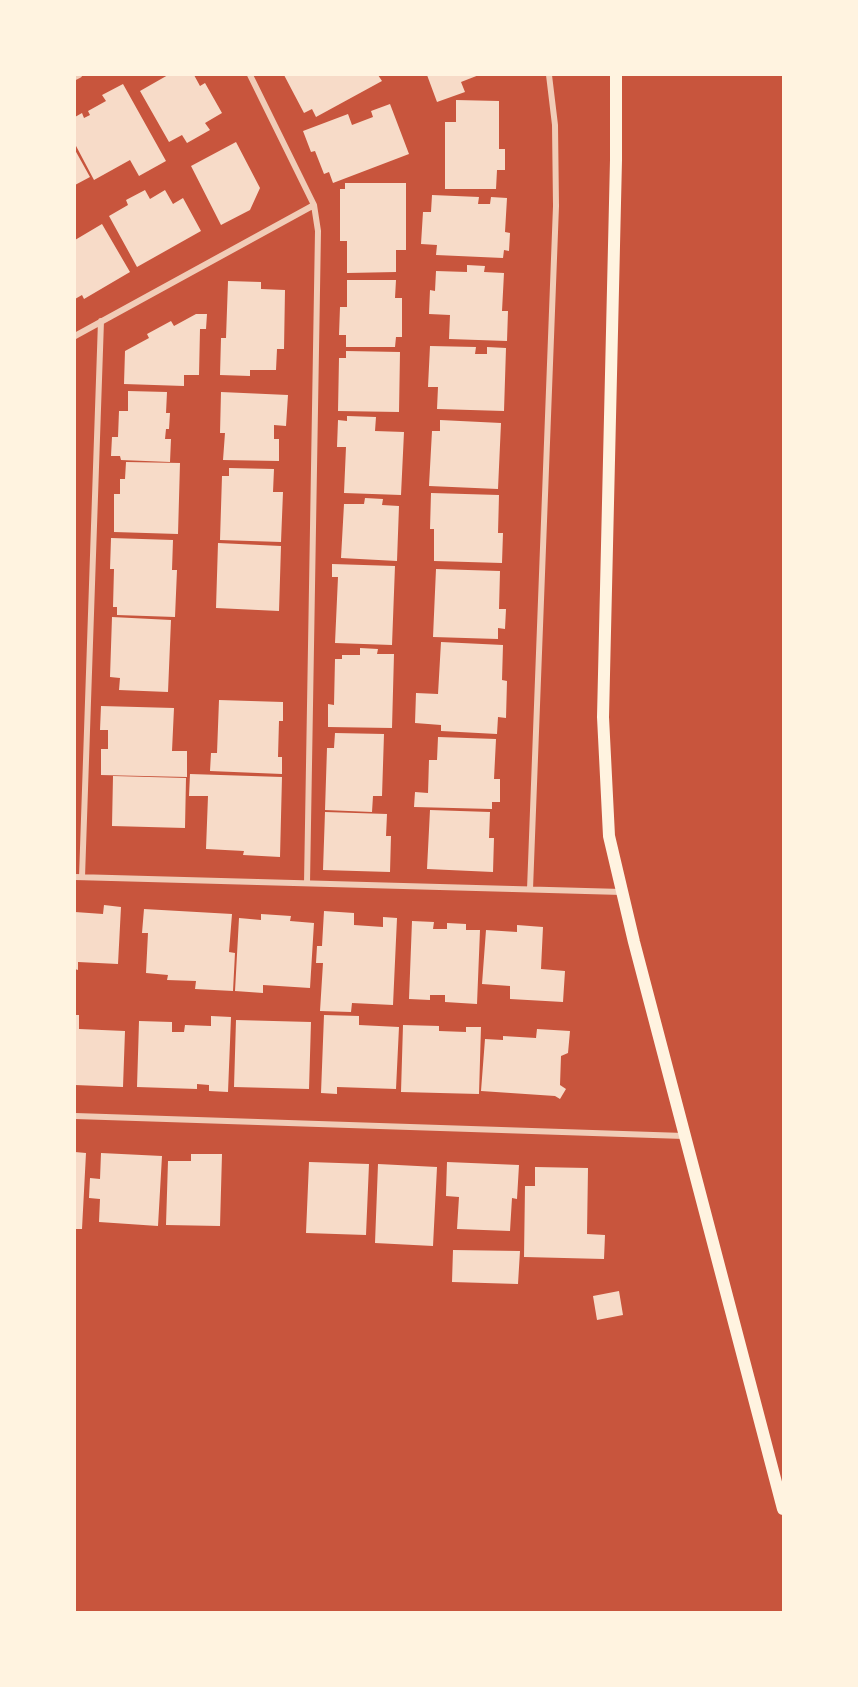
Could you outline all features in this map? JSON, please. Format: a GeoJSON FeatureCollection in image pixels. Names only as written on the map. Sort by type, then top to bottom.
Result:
{"type":"FeatureCollection","features":[{"type":"Feature","properties":{"kind":"main road"},"geometry":{"type":"LineString","coordinates":[[616,75],[603,717],[609,836],[684,1136],[783,1509]]}},
{"type":"Feature","properties":{"kind":"street"},"geometry":{"type":"LineString","coordinates":[[75,77],[79,75]]}},
{"type":"Feature","properties":{"kind":"street"},"geometry":{"type":"LineString","coordinates":[[250,75],[314,205],[318,231],[307,883]]}},
{"type":"Feature","properties":{"kind":"street"},"geometry":{"type":"LineString","coordinates":[[530,889],[556,206],[555,125],[549,75]]}},
{"type":"Feature","properties":{"kind":"street"},"geometry":{"type":"LineString","coordinates":[[75,336],[314,205]]}},
{"type":"Feature","properties":{"kind":"street"},"geometry":{"type":"LineString","coordinates":[[101,321],[79,877],[622,892]]}},
{"type":"Feature","properties":{"kind":"street"},"geometry":{"type":"LineString","coordinates":[[75,1116],[684,1136]]}},
{"type":"Feature","properties":{"kind":"building"},"geometry":{"type":"Polygon","coordinates":[[[168,75],[194,75],[200,86],[205,83],[222,113],[205,123],[210,130],[187,143],[182,135],[169,142],[140,91],[168,75]]]}},
{"type":"Feature","properties":{"kind":"building"},"geometry":{"type":"Polygon","coordinates":[[[284,75],[378,75],[382,81],[316,117],[312,109],[304,113],[284,75]]]}},
{"type":"Feature","properties":{"kind":"building"},"geometry":{"type":"Polygon","coordinates":[[[427,75],[479,75],[461,82],[465,92],[437,102],[427,75]]]}},
{"type":"Feature","properties":{"kind":"building"},"geometry":{"type":"Polygon","coordinates":[[[123,84],[166,161],[139,176],[130,160],[94,180],[75,144],[75,117],[82,113],[84,118],[90,115],[88,111],[106,101],[102,95],[123,84]]]}},
{"type":"Feature","properties":{"kind":"building"},"geometry":{"type":"Polygon","coordinates":[[[456,100],[499,101],[499,149],[505,149],[505,170],[497,170],[496,189],[445,189],[445,122],[456,122],[456,100]]]}},
{"type":"Feature","properties":{"kind":"building"},"geometry":{"type":"Polygon","coordinates":[[[390,104],[409,154],[333,183],[329,172],[324,174],[315,151],[311,152],[303,131],[348,114],[352,125],[373,117],[371,111],[390,104]]]}},
{"type":"Feature","properties":{"kind":"building"},"geometry":{"type":"Polygon","coordinates":[[[236,142],[260,188],[250,210],[221,225],[191,166],[236,142]]]}},
{"type":"Feature","properties":{"kind":"building"},"geometry":{"type":"Polygon","coordinates":[[[75,150],[90,177],[75,185],[75,150]]]}},
{"type":"Feature","properties":{"kind":"building"},"geometry":{"type":"Polygon","coordinates":[[[345,183],[406,183],[406,250],[396,250],[396,272],[347,273],[347,241],[340,241],[340,189],[345,189],[345,183]]]}},
{"type":"Feature","properties":{"kind":"building"},"geometry":{"type":"Polygon","coordinates":[[[145,190],[150,199],[165,190],[173,204],[183,198],[201,231],[137,267],[109,216],[128,205],[126,200],[145,190]]]}},
{"type":"Feature","properties":{"kind":"building"},"geometry":{"type":"Polygon","coordinates":[[[432,195],[479,197],[478,204],[490,204],[491,197],[507,198],[505,232],[510,233],[509,251],[504,250],[503,258],[436,255],[437,245],[421,244],[423,212],[431,212],[432,195]]]}},
{"type":"Feature","properties":{"kind":"building"},"geometry":{"type":"Polygon","coordinates":[[[102,224],[130,272],[84,299],[82,295],[75,299],[75,240],[102,224]]]}},
{"type":"Feature","properties":{"kind":"building"},"geometry":{"type":"Polygon","coordinates":[[[467,265],[485,266],[484,272],[504,273],[502,311],[508,311],[507,341],[449,339],[450,315],[429,314],[430,290],[435,291],[436,271],[467,272],[467,265]]]}},
{"type":"Feature","properties":{"kind":"building"},"geometry":{"type":"Polygon","coordinates":[[[347,280],[396,280],[395,298],[402,298],[402,337],[396,337],[395,347],[346,347],[346,335],[339,335],[340,307],[347,307],[347,280]]]}},
{"type":"Feature","properties":{"kind":"building"},"geometry":{"type":"Polygon","coordinates":[[[228,281],[261,282],[261,289],[285,290],[284,349],[277,349],[276,370],[250,370],[250,376],[220,375],[221,338],[226,338],[228,281]]]}},
{"type":"Feature","properties":{"kind":"building"},"geometry":{"type":"Polygon","coordinates":[[[196,314],[207,314],[206,329],[200,329],[199,375],[184,375],[184,386],[124,384],[125,351],[149,338],[147,334],[171,321],[174,326],[196,314]]]}},
{"type":"Feature","properties":{"kind":"building"},"geometry":{"type":"Polygon","coordinates":[[[430,346],[476,347],[475,354],[487,354],[487,347],[506,348],[504,411],[437,409],[438,387],[428,387],[430,346]]]}},
{"type":"Feature","properties":{"kind":"building"},"geometry":{"type":"Polygon","coordinates":[[[346,351],[400,352],[399,412],[338,411],[339,358],[346,358],[346,351]]]}},
{"type":"Feature","properties":{"kind":"building"},"geometry":{"type":"Polygon","coordinates":[[[128,391],[167,392],[166,413],[170,413],[169,429],[166,429],[165,439],[171,439],[170,462],[121,460],[120,456],[111,456],[112,437],[118,437],[119,411],[128,411],[128,391]]]}},
{"type":"Feature","properties":{"kind":"building"},"geometry":{"type":"Polygon","coordinates":[[[221,392],[288,395],[286,426],[274,425],[274,439],[279,439],[279,461],[223,460],[225,433],[220,433],[221,392]]]}},
{"type":"Feature","properties":{"kind":"building"},"geometry":{"type":"Polygon","coordinates":[[[347,416],[376,417],[375,431],[404,432],[401,495],[344,493],[346,447],[337,447],[338,420],[347,421],[347,416]]]}},
{"type":"Feature","properties":{"kind":"building"},"geometry":{"type":"Polygon","coordinates":[[[440,420],[501,423],[498,489],[429,486],[432,431],[440,431],[440,420]]]}},
{"type":"Feature","properties":{"kind":"building"},"geometry":{"type":"Polygon","coordinates":[[[126,462],[180,463],[178,534],[114,532],[114,494],[120,494],[120,479],[125,479],[126,462]]]}},
{"type":"Feature","properties":{"kind":"building"},"geometry":{"type":"Polygon","coordinates":[[[229,468],[274,469],[273,492],[283,492],[281,542],[220,540],[222,476],[229,476],[229,468]]]}},
{"type":"Feature","properties":{"kind":"building"},"geometry":{"type":"Polygon","coordinates":[[[431,493],[499,495],[498,533],[503,533],[502,563],[434,561],[434,529],[430,529],[431,493]]]}},
{"type":"Feature","properties":{"kind":"building"},"geometry":{"type":"Polygon","coordinates":[[[365,498],[383,499],[382,505],[399,506],[397,561],[341,558],[344,504],[364,504],[365,498]]]}},
{"type":"Feature","properties":{"kind":"building"},"geometry":{"type":"Polygon","coordinates":[[[111,538],[173,540],[172,570],[177,570],[175,617],[117,615],[117,607],[113,607],[114,569],[110,569],[111,538]]]}},
{"type":"Feature","properties":{"kind":"building"},"geometry":{"type":"Polygon","coordinates":[[[218,543],[281,546],[279,611],[216,608],[218,543]]]}},
{"type":"Feature","properties":{"kind":"building"},"geometry":{"type":"Polygon","coordinates":[[[332,564],[395,566],[392,645],[335,643],[338,577],[332,577],[332,564]]]}},
{"type":"Feature","properties":{"kind":"building"},"geometry":{"type":"Polygon","coordinates":[[[436,569],[500,571],[499,609],[506,609],[505,629],[498,628],[498,639],[433,637],[436,569]]]}},
{"type":"Feature","properties":{"kind":"building"},"geometry":{"type":"Polygon","coordinates":[[[112,617],[171,620],[168,692],[119,690],[120,678],[110,677],[112,617]]]}},
{"type":"Feature","properties":{"kind":"building"},"geometry":{"type":"Polygon","coordinates":[[[441,642],[503,645],[502,680],[507,681],[506,718],[498,717],[497,734],[441,731],[441,725],[415,723],[416,693],[438,694],[441,642]]]}},
{"type":"Feature","properties":{"kind":"building"},"geometry":{"type":"Polygon","coordinates":[[[360,648],[378,649],[377,654],[394,654],[392,728],[328,727],[328,704],[334,705],[335,659],[342,659],[342,655],[360,655],[360,648]]]}},
{"type":"Feature","properties":{"kind":"building"},"geometry":{"type":"Polygon","coordinates":[[[219,700],[283,702],[283,721],[279,721],[278,757],[282,757],[282,774],[210,771],[211,753],[217,753],[219,700]]]}},
{"type":"Feature","properties":{"kind":"building"},"geometry":{"type":"Polygon","coordinates":[[[101,706],[174,708],[172,751],[187,751],[187,777],[101,775],[101,749],[108,749],[108,730],[100,730],[101,706]]]}},
{"type":"Feature","properties":{"kind":"building"},"geometry":{"type":"Polygon","coordinates":[[[335,733],[384,734],[382,796],[373,796],[372,812],[325,810],[327,748],[334,748],[335,733]]]}},
{"type":"Feature","properties":{"kind":"building"},"geometry":{"type":"Polygon","coordinates":[[[438,737],[496,739],[494,779],[500,779],[500,802],[492,802],[492,809],[414,807],[415,792],[428,793],[429,760],[437,760],[438,737]]]}},
{"type":"Feature","properties":{"kind":"building"},"geometry":{"type":"Polygon","coordinates":[[[190,774],[282,777],[280,857],[243,855],[244,851],[206,849],[208,796],[189,796],[190,774]]]}},
{"type":"Feature","properties":{"kind":"building"},"geometry":{"type":"Polygon","coordinates":[[[113,776],[186,778],[185,828],[112,826],[113,776]]]}},
{"type":"Feature","properties":{"kind":"building"},"geometry":{"type":"Polygon","coordinates":[[[430,810],[490,812],[489,838],[494,838],[493,872],[427,869],[430,810]]]}},
{"type":"Feature","properties":{"kind":"building"},"geometry":{"type":"Polygon","coordinates":[[[325,812],[387,814],[386,836],[391,836],[390,872],[323,870],[325,812]]]}},
{"type":"Feature","properties":{"kind":"building"},"geometry":{"type":"Polygon","coordinates":[[[104,905],[121,907],[118,964],[78,962],[78,970],[75,969],[75,912],[103,914],[104,905]]]}},
{"type":"Feature","properties":{"kind":"building"},"geometry":{"type":"Polygon","coordinates":[[[144,909],[232,914],[229,952],[235,953],[233,991],[195,989],[196,981],[167,980],[168,975],[146,973],[148,933],[142,933],[144,909]]]}},
{"type":"Feature","properties":{"kind":"building"},"geometry":{"type":"Polygon","coordinates":[[[324,911],[354,913],[354,925],[383,927],[383,917],[397,918],[393,1005],[352,1003],[351,1012],[320,1011],[323,963],[316,963],[317,946],[322,946],[324,911]]]}},
{"type":"Feature","properties":{"kind":"building"},"geometry":{"type":"Polygon","coordinates":[[[261,914],[291,916],[290,921],[314,923],[310,988],[263,985],[263,993],[235,991],[239,918],[261,920],[261,914]]]}},
{"type":"Feature","properties":{"kind":"building"},"geometry":{"type":"Polygon","coordinates":[[[412,921],[434,922],[433,929],[447,929],[447,923],[466,924],[466,930],[480,930],[477,1004],[445,1002],[445,995],[430,995],[430,1000],[409,999],[412,921]]]}},
{"type":"Feature","properties":{"kind":"building"},"geometry":{"type":"Polygon","coordinates":[[[517,925],[543,927],[541,969],[565,971],[563,1002],[510,999],[510,986],[482,984],[486,930],[517,932],[517,925]]]}},
{"type":"Feature","properties":{"kind":"building"},"geometry":{"type":"Polygon","coordinates":[[[75,1015],[79,1015],[79,1029],[125,1031],[123,1087],[75,1085],[75,1015]]]}},
{"type":"Feature","properties":{"kind":"building"},"geometry":{"type":"Polygon","coordinates":[[[324,1015],[359,1016],[359,1025],[399,1027],[396,1089],[337,1087],[337,1094],[321,1093],[324,1015]]]}},
{"type":"Feature","properties":{"kind":"building"},"geometry":{"type":"Polygon","coordinates":[[[211,1016],[231,1017],[228,1092],[209,1091],[209,1085],[197,1084],[197,1089],[137,1087],[139,1021],[172,1022],[172,1032],[184,1032],[185,1025],[211,1026],[211,1016]]]}},
{"type":"Feature","properties":{"kind":"building"},"geometry":{"type":"Polygon","coordinates":[[[236,1020],[311,1022],[309,1089],[234,1087],[236,1020]]]}},
{"type":"Feature","properties":{"kind":"building"},"geometry":{"type":"Polygon","coordinates":[[[403,1025],[439,1026],[439,1031],[466,1032],[466,1027],[481,1027],[479,1094],[401,1092],[403,1025]]]}},
{"type":"Feature","properties":{"kind":"building"},"geometry":{"type":"Polygon","coordinates":[[[537,1029],[570,1031],[568,1053],[561,1056],[560,1085],[566,1089],[560,1099],[555,1096],[481,1091],[485,1039],[503,1040],[503,1036],[536,1038],[537,1029]]]}},
{"type":"Feature","properties":{"kind":"building"},"geometry":{"type":"Polygon","coordinates":[[[75,1152],[86,1153],[82,1229],[75,1229],[75,1152]]]}},
{"type":"Feature","properties":{"kind":"building"},"geometry":{"type":"Polygon","coordinates":[[[101,1153],[162,1156],[158,1226],[99,1222],[100,1199],[89,1198],[90,1178],[100,1179],[101,1153]]]}},
{"type":"Feature","properties":{"kind":"building"},"geometry":{"type":"Polygon","coordinates":[[[191,1154],[222,1154],[220,1226],[166,1225],[168,1161],[191,1161],[191,1154]]]}},
{"type":"Feature","properties":{"kind":"building"},"geometry":{"type":"Polygon","coordinates":[[[309,1162],[369,1164],[366,1235],[306,1233],[309,1162]]]}},
{"type":"Feature","properties":{"kind":"building"},"geometry":{"type":"Polygon","coordinates":[[[447,1162],[519,1165],[517,1199],[512,1198],[510,1231],[457,1229],[459,1197],[446,1196],[447,1162]]]}},
{"type":"Feature","properties":{"kind":"building"},"geometry":{"type":"Polygon","coordinates":[[[378,1164],[437,1167],[433,1246],[375,1243],[378,1164]]]}},
{"type":"Feature","properties":{"kind":"building"},"geometry":{"type":"Polygon","coordinates":[[[535,1167],[588,1168],[587,1234],[605,1235],[604,1259],[524,1257],[525,1186],[535,1186],[535,1167]]]}},
{"type":"Feature","properties":{"kind":"building"},"geometry":{"type":"Polygon","coordinates":[[[453,1250],[520,1251],[518,1284],[452,1282],[453,1250]]]}},
{"type":"Feature","properties":{"kind":"building"},"geometry":{"type":"Polygon","coordinates":[[[619,1291],[623,1315],[597,1320],[593,1296],[619,1291]]]}}]}
